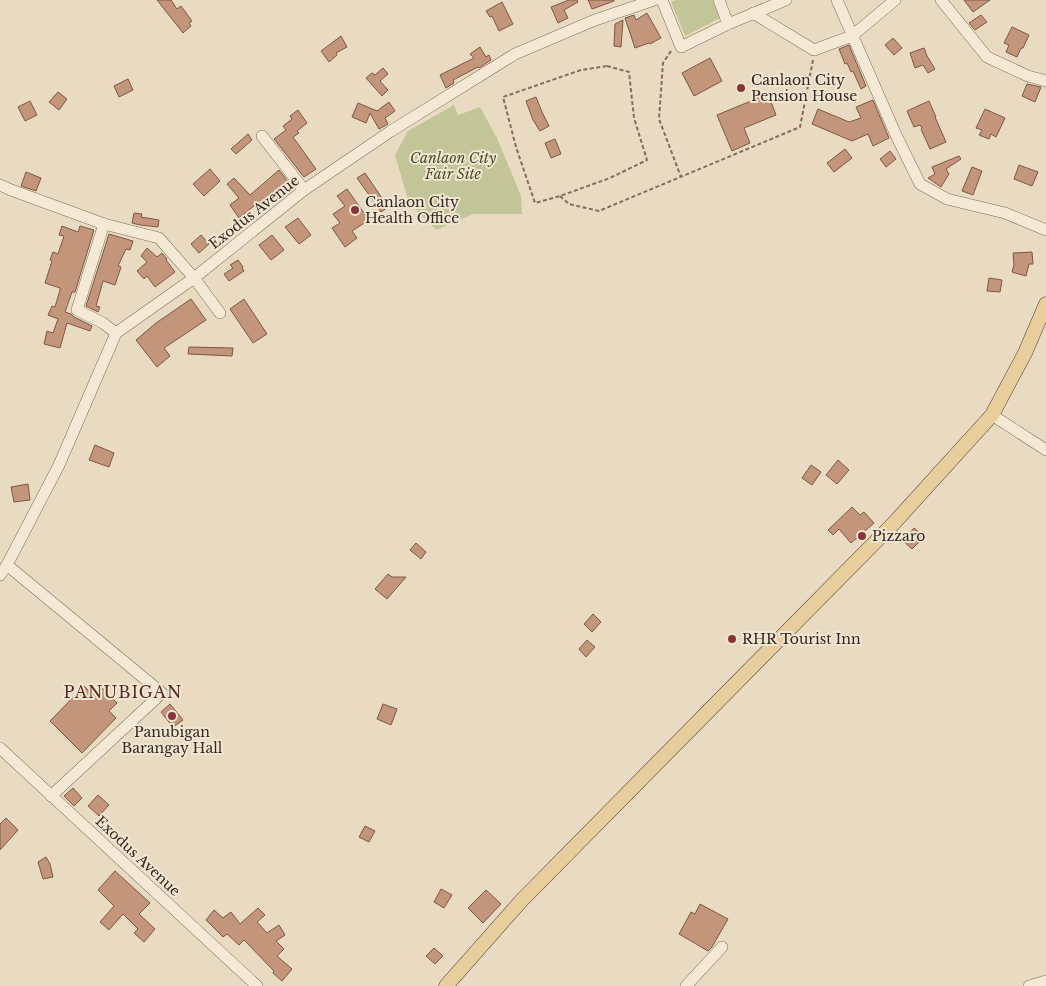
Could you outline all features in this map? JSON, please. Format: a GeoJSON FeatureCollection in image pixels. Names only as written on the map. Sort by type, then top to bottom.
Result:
{"type":"FeatureCollection","features":[{"type":"Feature","properties":{"kind":"main road"},"geometry":{"type":"LineString","coordinates":[[446,986],[521,901],[894,524],[992,415],[1025,353],[1046,304]]}},
{"type":"Feature","properties":{"kind":"street","name":"Exodus Avenue"},"geometry":{"type":"LineString","coordinates":[[116,333],[194,278],[304,190],[390,131],[515,54],[595,20],[654,0]]}},
{"type":"Feature","properties":{"kind":"street"},"geometry":{"type":"LineString","coordinates":[[662,0],[681,47],[728,24],[786,0]]}},
{"type":"Feature","properties":{"kind":"street"},"geometry":{"type":"LineString","coordinates":[[719,0],[728,24]]}},
{"type":"Feature","properties":{"kind":"street"},"geometry":{"type":"LineString","coordinates":[[837,0],[896,135],[920,184],[947,199],[1005,214],[1046,230]]}},
{"type":"Feature","properties":{"kind":"street"},"geometry":{"type":"LineString","coordinates":[[754,14],[814,50],[852,36],[895,0]]}},
{"type":"Feature","properties":{"kind":"street"},"geometry":{"type":"LineString","coordinates":[[941,0],[987,56],[1028,76],[1046,81]]}},
{"type":"Feature","properties":{"kind":"street"},"geometry":{"type":"LineString","coordinates":[[262,136],[304,190]]}},
{"type":"Feature","properties":{"kind":"street"},"geometry":{"type":"LineString","coordinates":[[0,185],[104,224],[159,238],[194,278],[220,312]]}},
{"type":"Feature","properties":{"kind":"street"},"geometry":{"type":"LineString","coordinates":[[0,575],[59,465],[116,333],[103,323],[77,310],[104,224]]}},
{"type":"Feature","properties":{"kind":"street"},"geometry":{"type":"LineString","coordinates":[[992,415],[1046,450]]}},
{"type":"Feature","properties":{"kind":"street"},"geometry":{"type":"LineString","coordinates":[[7,565],[162,693],[51,796]]}},
{"type":"Feature","properties":{"kind":"street","name":"Exodus Avenue"},"geometry":{"type":"LineString","coordinates":[[0,748],[257,986]]}},
{"type":"Feature","properties":{"kind":"street"},"geometry":{"type":"LineString","coordinates":[[686,986],[722,947]]}},
{"type":"Feature","properties":{"kind":"street"},"geometry":{"type":"LineString","coordinates":[[1029,986],[1046,981]]}},
{"type":"Feature","properties":{"kind":"path"},"geometry":{"type":"LineString","coordinates":[[678,40],[663,63],[659,119],[681,177]]}},
{"type":"Feature","properties":{"kind":"path"},"geometry":{"type":"LineString","coordinates":[[560,196],[570,204],[599,211],[800,127],[814,50]]}},
{"type":"Feature","properties":{"kind":"path"},"geometry":{"type":"LineString","coordinates":[[607,66],[628,72],[634,118],[647,160],[610,178],[560,196],[535,202],[516,147],[503,96],[582,70],[607,66]]}},
{"type":"Feature","properties":{"kind":"green space"},"geometry":{"type":"Polygon","coordinates":[[[676,0],[716,0],[722,17],[685,36],[671,2],[676,0]]]}},
{"type":"Feature","properties":{"kind":"green space","name":"Canlaon City Fair Site"},"geometry":{"type":"Polygon","coordinates":[[[454,105],[458,115],[480,107],[497,138],[521,196],[522,214],[474,214],[436,230],[409,203],[395,155],[408,131],[454,105]]]}},
{"type":"Feature","properties":{"kind":"building"},"geometry":{"type":"Polygon","coordinates":[[[157,0],[171,0],[177,9],[181,6],[192,21],[189,23],[191,26],[183,33],[157,0]]]}},
{"type":"Feature","properties":{"kind":"building"},"geometry":{"type":"Polygon","coordinates":[[[569,0],[577,0],[578,2],[564,10],[568,18],[558,23],[551,7],[569,0]]]}},
{"type":"Feature","properties":{"kind":"building"},"geometry":{"type":"Polygon","coordinates":[[[588,0],[614,0],[614,1],[592,9],[588,0]]]}},
{"type":"Feature","properties":{"kind":"building"},"geometry":{"type":"Polygon","coordinates":[[[964,0],[990,0],[973,12],[964,0]]]}},
{"type":"Feature","properties":{"kind":"building"},"geometry":{"type":"Polygon","coordinates":[[[502,2],[513,24],[499,31],[492,16],[490,17],[486,11],[502,2]]]}},
{"type":"Feature","properties":{"kind":"building"},"geometry":{"type":"Polygon","coordinates":[[[647,13],[661,38],[650,44],[635,48],[625,18],[634,15],[636,20],[647,13]]]}},
{"type":"Feature","properties":{"kind":"building"},"geometry":{"type":"Polygon","coordinates":[[[981,15],[987,22],[975,30],[969,23],[981,15]]]}},
{"type":"Feature","properties":{"kind":"building"},"geometry":{"type":"Polygon","coordinates":[[[623,20],[621,47],[614,46],[615,24],[623,20]]]}},
{"type":"Feature","properties":{"kind":"building"},"geometry":{"type":"Polygon","coordinates":[[[1012,27],[1029,35],[1017,57],[1006,52],[1009,45],[1004,43],[1012,27]]]}},
{"type":"Feature","properties":{"kind":"building"},"geometry":{"type":"Polygon","coordinates":[[[341,36],[347,47],[336,53],[337,55],[329,62],[321,51],[341,36]]]}},
{"type":"Feature","properties":{"kind":"building"},"geometry":{"type":"Polygon","coordinates":[[[893,38],[902,48],[894,55],[885,45],[893,38]]]}},
{"type":"Feature","properties":{"kind":"building"},"geometry":{"type":"Polygon","coordinates":[[[849,45],[866,86],[861,89],[853,71],[851,72],[847,63],[845,64],[839,49],[849,45]]]}},
{"type":"Feature","properties":{"kind":"building"},"geometry":{"type":"Polygon","coordinates":[[[480,47],[486,57],[489,55],[491,60],[453,80],[454,83],[446,88],[440,75],[474,58],[470,54],[480,47]]]}},
{"type":"Feature","properties":{"kind":"building"},"geometry":{"type":"Polygon","coordinates":[[[924,48],[935,69],[928,73],[923,65],[915,68],[910,53],[924,48]]]}},
{"type":"Feature","properties":{"kind":"building"},"geometry":{"type":"Polygon","coordinates":[[[710,58],[722,81],[694,96],[682,73],[710,58]]]}},
{"type":"Feature","properties":{"kind":"building"},"geometry":{"type":"Polygon","coordinates":[[[383,68],[388,74],[380,81],[388,90],[382,96],[366,78],[372,73],[375,75],[383,68]]]}},
{"type":"Feature","properties":{"kind":"building"},"geometry":{"type":"Polygon","coordinates":[[[128,79],[133,90],[119,97],[114,86],[128,79]]]}},
{"type":"Feature","properties":{"kind":"building"},"geometry":{"type":"Polygon","coordinates":[[[1027,84],[1041,87],[1035,102],[1022,96],[1027,84]]]}},
{"type":"Feature","properties":{"kind":"building"},"geometry":{"type":"Polygon","coordinates":[[[58,92],[67,99],[59,110],[49,102],[58,92]]]}},
{"type":"Feature","properties":{"kind":"building"},"geometry":{"type":"Polygon","coordinates":[[[768,94],[776,115],[744,128],[750,143],[732,151],[717,115],[768,94]]]}},
{"type":"Feature","properties":{"kind":"building"},"geometry":{"type":"Polygon","coordinates":[[[536,97],[549,126],[540,131],[533,120],[526,101],[536,97]]]}},
{"type":"Feature","properties":{"kind":"building"},"geometry":{"type":"Polygon","coordinates":[[[873,100],[889,138],[873,146],[868,134],[852,141],[812,124],[818,109],[849,122],[861,118],[856,107],[873,100]]]}},
{"type":"Feature","properties":{"kind":"building"},"geometry":{"type":"Polygon","coordinates":[[[30,101],[37,115],[25,121],[18,107],[30,101]]]}},
{"type":"Feature","properties":{"kind":"building"},"geometry":{"type":"Polygon","coordinates":[[[929,101],[946,142],[930,149],[922,128],[920,125],[914,127],[907,111],[929,101]]]}},
{"type":"Feature","properties":{"kind":"building"},"geometry":{"type":"Polygon","coordinates":[[[389,102],[395,111],[385,118],[388,124],[379,129],[370,113],[366,123],[352,117],[358,103],[377,111],[389,102]]]}},
{"type":"Feature","properties":{"kind":"building"},"geometry":{"type":"Polygon","coordinates":[[[985,109],[1005,118],[996,137],[991,134],[989,139],[979,135],[982,130],[976,128],[985,109]]]}},
{"type":"Feature","properties":{"kind":"building"},"geometry":{"type":"Polygon","coordinates":[[[298,110],[307,123],[293,137],[316,169],[304,177],[274,139],[286,130],[283,126],[292,119],[290,116],[298,110]]]}},
{"type":"Feature","properties":{"kind":"building"},"geometry":{"type":"Polygon","coordinates":[[[248,134],[252,140],[236,154],[231,149],[248,134]]]}},
{"type":"Feature","properties":{"kind":"building"},"geometry":{"type":"Polygon","coordinates":[[[555,139],[561,154],[551,158],[545,143],[555,139]]]}},
{"type":"Feature","properties":{"kind":"building"},"geometry":{"type":"Polygon","coordinates":[[[845,149],[852,158],[834,172],[827,163],[845,149]]]}},
{"type":"Feature","properties":{"kind":"building"},"geometry":{"type":"Polygon","coordinates":[[[890,151],[896,159],[886,167],[880,159],[890,151]]]}},
{"type":"Feature","properties":{"kind":"building"},"geometry":{"type":"Polygon","coordinates":[[[959,156],[961,159],[946,169],[949,174],[941,187],[928,178],[935,174],[932,167],[959,156]]]}},
{"type":"Feature","properties":{"kind":"building"},"geometry":{"type":"Polygon","coordinates":[[[1019,165],[1038,172],[1032,186],[1014,179],[1019,165]]]}},
{"type":"Feature","properties":{"kind":"building"},"geometry":{"type":"Polygon","coordinates":[[[972,167],[982,171],[973,195],[962,191],[972,167]]]}},
{"type":"Feature","properties":{"kind":"building"},"geometry":{"type":"Polygon","coordinates":[[[210,169],[220,181],[204,196],[193,184],[210,169]]]}},
{"type":"Feature","properties":{"kind":"building"},"geometry":{"type":"Polygon","coordinates":[[[279,170],[289,183],[259,209],[255,205],[239,218],[230,205],[239,198],[227,184],[234,178],[250,195],[279,170]]]}},
{"type":"Feature","properties":{"kind":"building"},"geometry":{"type":"Polygon","coordinates":[[[26,172],[41,178],[36,191],[21,186],[26,172]]]}},
{"type":"Feature","properties":{"kind":"building"},"geometry":{"type":"Polygon","coordinates":[[[365,173],[388,207],[381,212],[357,178],[365,173]]]}},
{"type":"Feature","properties":{"kind":"building","name":"Canlaon City Health Office"},"geometry":{"type":"Polygon","coordinates":[[[347,189],[369,220],[352,231],[357,238],[345,247],[332,228],[340,223],[333,214],[345,206],[337,196],[347,189]]]}},
{"type":"Feature","properties":{"kind":"building"},"geometry":{"type":"Polygon","coordinates":[[[134,213],[142,214],[141,217],[159,220],[158,227],[132,223],[134,213]]]}},
{"type":"Feature","properties":{"kind":"building"},"geometry":{"type":"Polygon","coordinates":[[[298,218],[311,235],[299,244],[285,227],[298,218]]]}},
{"type":"Feature","properties":{"kind":"building"},"geometry":{"type":"Polygon","coordinates":[[[62,226],[78,232],[80,226],[94,230],[75,292],[72,292],[65,312],[92,326],[90,331],[67,323],[60,348],[44,344],[47,331],[53,333],[58,319],[48,315],[52,306],[55,307],[60,290],[60,288],[45,283],[53,252],[58,254],[64,236],[59,235],[62,226]]]}},
{"type":"Feature","properties":{"kind":"building"},"geometry":{"type":"Polygon","coordinates":[[[109,234],[133,241],[130,250],[126,249],[118,266],[121,267],[115,285],[103,281],[96,306],[100,307],[98,312],[86,306],[109,234]]]}},
{"type":"Feature","properties":{"kind":"building"},"geometry":{"type":"Polygon","coordinates":[[[201,235],[209,244],[199,253],[191,244],[201,235]]]}},
{"type":"Feature","properties":{"kind":"building"},"geometry":{"type":"Polygon","coordinates":[[[272,235],[284,250],[271,260],[259,245],[272,235]]]}},
{"type":"Feature","properties":{"kind":"building"},"geometry":{"type":"Polygon","coordinates":[[[147,248],[157,257],[162,253],[175,272],[155,287],[147,276],[144,279],[137,271],[147,262],[141,256],[147,248]]]}},
{"type":"Feature","properties":{"kind":"building"},"geometry":{"type":"Polygon","coordinates":[[[1032,252],[1033,264],[1029,264],[1026,276],[1012,272],[1014,265],[1013,253],[1032,252]]]}},
{"type":"Feature","properties":{"kind":"building"},"geometry":{"type":"Polygon","coordinates":[[[238,260],[244,271],[229,281],[224,274],[233,268],[230,265],[238,260]]]}},
{"type":"Feature","properties":{"kind":"building"},"geometry":{"type":"Polygon","coordinates":[[[989,278],[1002,280],[1000,292],[987,291],[989,278]]]}},
{"type":"Feature","properties":{"kind":"building"},"geometry":{"type":"Polygon","coordinates":[[[191,299],[206,320],[164,348],[170,356],[157,367],[136,340],[156,323],[191,299]]]}},
{"type":"Feature","properties":{"kind":"building"},"geometry":{"type":"Polygon","coordinates":[[[244,299],[267,334],[253,343],[230,309],[244,299]]]}},
{"type":"Feature","properties":{"kind":"building"},"geometry":{"type":"Polygon","coordinates":[[[189,347],[233,348],[232,356],[188,354],[189,347]]]}},
{"type":"Feature","properties":{"kind":"building"},"geometry":{"type":"Polygon","coordinates":[[[95,445],[114,453],[109,467],[89,460],[95,445]]]}},
{"type":"Feature","properties":{"kind":"building"},"geometry":{"type":"Polygon","coordinates":[[[838,460],[849,470],[837,484],[826,475],[838,460]]]}},
{"type":"Feature","properties":{"kind":"building"},"geometry":{"type":"Polygon","coordinates":[[[811,465],[821,472],[812,485],[802,478],[811,465]]]}},
{"type":"Feature","properties":{"kind":"building"},"geometry":{"type":"Polygon","coordinates":[[[28,484],[30,500],[14,502],[11,487],[28,484]]]}},
{"type":"Feature","properties":{"kind":"building"},"geometry":{"type":"Polygon","coordinates":[[[852,507],[860,515],[864,512],[874,523],[851,543],[839,529],[833,535],[828,530],[852,507]]]}},
{"type":"Feature","properties":{"kind":"building"},"geometry":{"type":"Polygon","coordinates":[[[914,528],[924,537],[912,549],[903,541],[914,528]]]}},
{"type":"Feature","properties":{"kind":"building"},"geometry":{"type":"Polygon","coordinates":[[[416,543],[426,552],[421,559],[410,550],[416,543]]]}},
{"type":"Feature","properties":{"kind":"building"},"geometry":{"type":"Polygon","coordinates":[[[388,574],[392,577],[406,577],[387,599],[375,589],[388,574]]]}},
{"type":"Feature","properties":{"kind":"building"},"geometry":{"type":"Polygon","coordinates":[[[593,614],[601,622],[592,632],[584,624],[593,614]]]}},
{"type":"Feature","properties":{"kind":"building"},"geometry":{"type":"Polygon","coordinates":[[[587,640],[595,647],[586,657],[579,649],[587,640]]]}},
{"type":"Feature","properties":{"kind":"building"},"geometry":{"type":"Polygon","coordinates":[[[84,686],[93,695],[101,687],[117,703],[109,711],[116,718],[82,753],[50,721],[84,686]]]}},
{"type":"Feature","properties":{"kind":"building","name":"Panubigan Barangay Hall"},"geometry":{"type":"Polygon","coordinates":[[[170,704],[183,720],[173,727],[161,712],[170,704]]]}},
{"type":"Feature","properties":{"kind":"building"},"geometry":{"type":"Polygon","coordinates":[[[383,704],[397,709],[391,725],[377,719],[383,704]]]}},
{"type":"Feature","properties":{"kind":"building"},"geometry":{"type":"Polygon","coordinates":[[[73,788],[82,798],[74,806],[64,796],[73,788]]]}},
{"type":"Feature","properties":{"kind":"building"},"geometry":{"type":"Polygon","coordinates":[[[98,795],[109,805],[99,816],[88,806],[98,795]]]}},
{"type":"Feature","properties":{"kind":"building"},"geometry":{"type":"Polygon","coordinates":[[[6,818],[18,830],[0,850],[0,824],[6,818]]]}},
{"type":"Feature","properties":{"kind":"building"},"geometry":{"type":"Polygon","coordinates":[[[365,826],[375,831],[369,842],[359,837],[365,826]]]}},
{"type":"Feature","properties":{"kind":"building"},"geometry":{"type":"Polygon","coordinates":[[[46,857],[53,877],[43,879],[38,862],[46,857]]]}},
{"type":"Feature","properties":{"kind":"building"},"geometry":{"type":"Polygon","coordinates":[[[115,871],[150,903],[139,914],[155,929],[144,942],[134,933],[138,929],[123,914],[109,930],[100,922],[114,906],[98,890],[115,871]]]}},
{"type":"Feature","properties":{"kind":"building"},"geometry":{"type":"Polygon","coordinates":[[[441,889],[452,895],[444,908],[434,902],[441,889]]]}},
{"type":"Feature","properties":{"kind":"building"},"geometry":{"type":"Polygon","coordinates":[[[486,890],[501,904],[483,923],[468,908],[486,890]]]}},
{"type":"Feature","properties":{"kind":"building"},"geometry":{"type":"Polygon","coordinates":[[[700,904],[728,919],[708,951],[679,934],[691,912],[695,914],[700,904]]]}},
{"type":"Feature","properties":{"kind":"building"},"geometry":{"type":"Polygon","coordinates":[[[258,908],[265,915],[257,922],[267,933],[279,925],[285,935],[276,941],[284,949],[277,956],[292,969],[282,981],[244,940],[239,945],[227,934],[223,937],[206,920],[214,910],[223,918],[231,912],[240,924],[258,908]]]}},
{"type":"Feature","properties":{"kind":"building"},"geometry":{"type":"Polygon","coordinates":[[[434,948],[443,956],[435,964],[426,956],[434,948]]]}},
{"type":"Feature","properties":{"kind":"place","name":"Canlaon City Pension House"},"geometry":{"type":"Point","coordinates":[741,88]}},
{"type":"Feature","properties":{"kind":"place","name":"Canlaon City Health Office"},"geometry":{"type":"Point","coordinates":[355,210]}},
{"type":"Feature","properties":{"kind":"place","name":"Pizzaro"},"geometry":{"type":"Point","coordinates":[862,536]}},
{"type":"Feature","properties":{"kind":"place","name":"RHR Tourist Inn"},"geometry":{"type":"Point","coordinates":[732,639]}},
{"type":"Feature","properties":{"kind":"place","name":"Panubigan Barangay Hall"},"geometry":{"type":"Point","coordinates":[172,716]}},
{"type":"Feature","properties":{"kind":"district","name":"PANUBIGAN"},"geometry":{"type":"Point","coordinates":[123,692]}}]}
